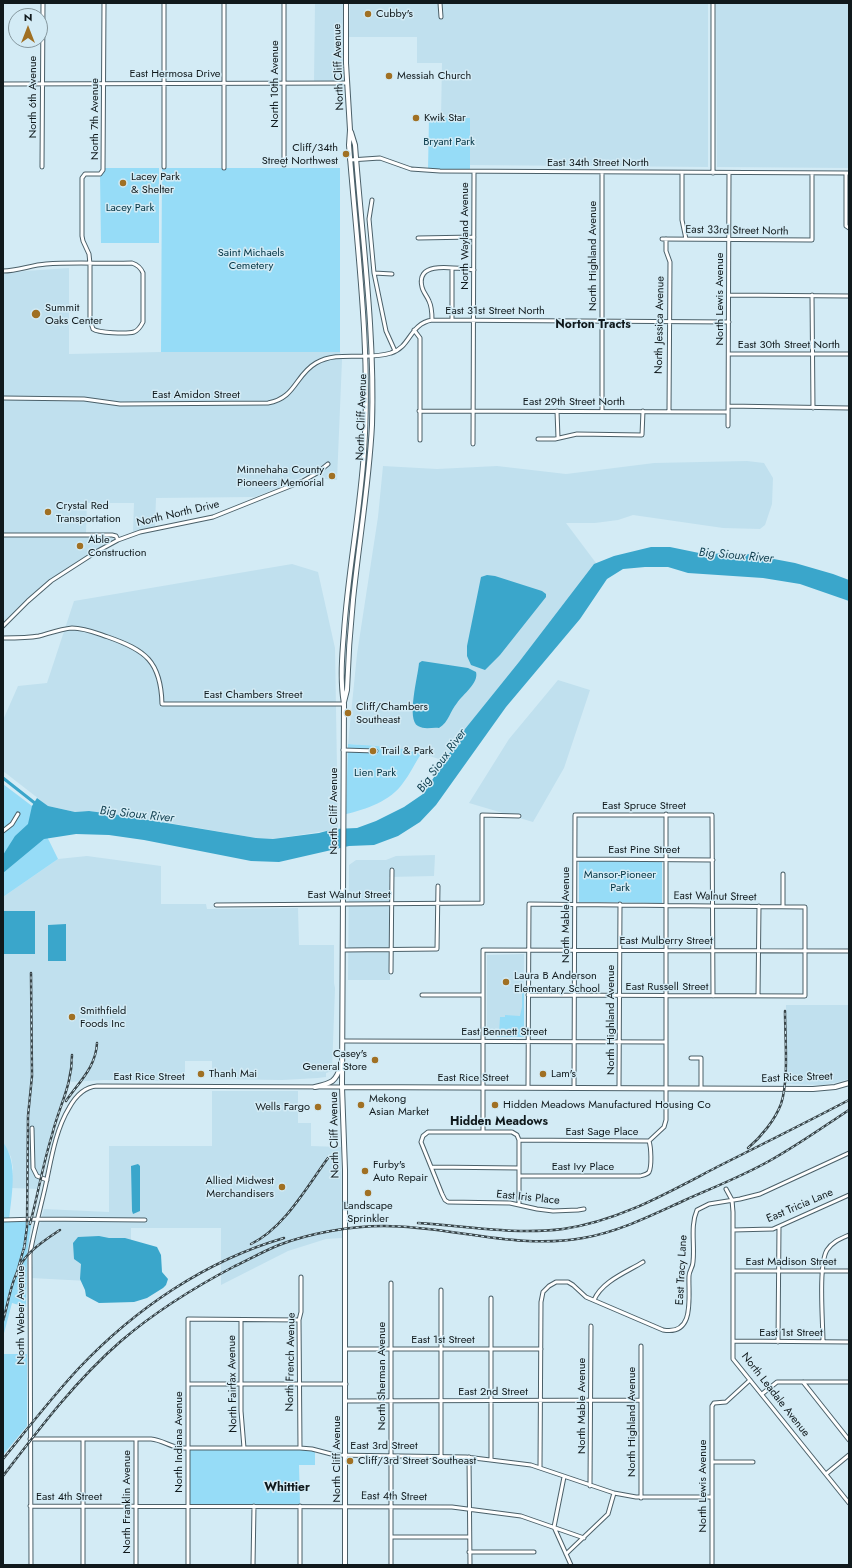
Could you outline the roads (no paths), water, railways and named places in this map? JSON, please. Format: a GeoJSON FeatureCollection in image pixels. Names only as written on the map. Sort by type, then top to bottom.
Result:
{"type":"FeatureCollection","features":[{"type":"Feature","properties":{"kind":"main road","name":"North Cliff Avenue"},"geometry":{"type":"LineString","coordinates":[[345,1565],[345,1164],[342,1087],[344,950],[344,704],[342,690],[344,626],[359,513],[366,404],[366,355],[363,306],[349,145],[350,130],[347,83],[346,3]]}},
{"type":"Feature","properties":{"kind":"main road","name":"North Cliff Avenue"},"geometry":{"type":"LineString","coordinates":[[344,704],[347,690],[353,602],[369,471],[372,407],[372,355],[369,297],[355,145],[350,130]]}},
{"type":"Feature","properties":{"kind":"main road"},"geometry":{"type":"LineString","coordinates":[[315,1087],[334,1081],[342,1059]]}},
{"type":"Feature","properties":{"kind":"main road","name":"East Rice Street"},"geometry":{"type":"LineString","coordinates":[[342,1087],[813,1089],[849,1084]]}},
{"type":"Feature","properties":{"kind":"street","name":"North 6th Avenue"},"geometry":{"type":"LineString","coordinates":[[42,167],[43,3]]}},
{"type":"Feature","properties":{"kind":"street","name":"North 7th Avenue"},"geometry":{"type":"LineString","coordinates":[[90,264],[89,254],[82,236],[82,178],[87,174],[100,174],[103,170],[104,3]]}},
{"type":"Feature","properties":{"kind":"street"},"geometry":{"type":"LineString","coordinates":[[164,3],[164,167]]}},
{"type":"Feature","properties":{"kind":"street"},"geometry":{"type":"LineString","coordinates":[[224,3],[224,168]]}},
{"type":"Feature","properties":{"kind":"street","name":"North 10th Avenue"},"geometry":{"type":"LineString","coordinates":[[284,3],[284,165]]}},
{"type":"Feature","properties":{"kind":"street"},"geometry":{"type":"LineString","coordinates":[[440,3],[441,17]]}},
{"type":"Feature","properties":{"kind":"street"},"geometry":{"type":"LineString","coordinates":[[713,3],[713,173]]}},
{"type":"Feature","properties":{"kind":"street","name":"East Hermosa Drive"},"geometry":{"type":"LineString","coordinates":[[3,84],[347,83]]}},
{"type":"Feature","properties":{"kind":"street","name":"East 34th Street North"},"geometry":{"type":"LineString","coordinates":[[350,160],[380,158],[411,169],[474,172],[847,173]]}},
{"type":"Feature","properties":{"kind":"street","name":"North Wayland Avenue"},"geometry":{"type":"LineString","coordinates":[[473,444],[474,172]]}},
{"type":"Feature","properties":{"kind":"street","name":"North Highland Avenue"},"geometry":{"type":"LineString","coordinates":[[602,172],[602,411]]}},
{"type":"Feature","properties":{"kind":"street"},"geometry":{"type":"LineString","coordinates":[[682,173],[682,220],[686,239]]}},
{"type":"Feature","properties":{"kind":"street","name":"North Lewis Avenue"},"geometry":{"type":"LineString","coordinates":[[728,426],[729,173]]}},
{"type":"Feature","properties":{"kind":"street"},"geometry":{"type":"LineString","coordinates":[[847,173],[846,226],[849,228]]}},
{"type":"Feature","properties":{"kind":"street","name":"East 33rd Street North"},"geometry":{"type":"LineString","coordinates":[[662,239],[812,240],[812,174]]}},
{"type":"Feature","properties":{"kind":"street"},"geometry":{"type":"LineString","coordinates":[[372,200],[369,219],[374,273],[386,331],[395,352],[372,355]]}},
{"type":"Feature","properties":{"kind":"street"},"geometry":{"type":"LineString","coordinates":[[418,238],[474,237]]}},
{"type":"Feature","properties":{"kind":"street","name":"North Jessica Avenue"},"geometry":{"type":"LineString","coordinates":[[666,240],[666,251],[670,262],[669,411]]}},
{"type":"Feature","properties":{"kind":"street"},"geometry":{"type":"LineString","coordinates":[[3,271],[19,270],[46,264],[90,264],[132,264],[138,266],[143,273],[143,322],[140,328],[133,332],[99,332],[93,329],[90,320],[90,264]]}},
{"type":"Feature","properties":{"kind":"street"},"geometry":{"type":"LineString","coordinates":[[432,320],[430,302],[421,286],[421,277],[425,271],[434,268],[474,270]]}},
{"type":"Feature","properties":{"kind":"street"},"geometry":{"type":"LineString","coordinates":[[452,269],[452,320]]}},
{"type":"Feature","properties":{"kind":"street"},"geometry":{"type":"LineString","coordinates":[[374,273],[392,274]]}},
{"type":"Feature","properties":{"kind":"street"},"geometry":{"type":"LineString","coordinates":[[729,295],[849,296]]}},
{"type":"Feature","properties":{"kind":"street"},"geometry":{"type":"LineString","coordinates":[[812,295],[813,408]]}},
{"type":"Feature","properties":{"kind":"street","name":"East 31st Street North"},"geometry":{"type":"LineString","coordinates":[[395,352],[405,343],[414,330],[421,324],[432,320],[729,322]]}},
{"type":"Feature","properties":{"kind":"street"},"geometry":{"type":"LineString","coordinates":[[414,330],[420,338],[420,440]]}},
{"type":"Feature","properties":{"kind":"street","name":"East 30th Street North"},"geometry":{"type":"LineString","coordinates":[[729,354],[849,354]]}},
{"type":"Feature","properties":{"kind":"street","name":"East Amidon Street"},"geometry":{"type":"LineString","coordinates":[[3,398],[78,399],[120,404],[264,404],[276,401],[286,396],[308,369],[317,362],[332,358],[372,355]]}},
{"type":"Feature","properties":{"kind":"street"},"geometry":{"type":"LineString","coordinates":[[728,406],[849,408]]}},
{"type":"Feature","properties":{"kind":"street","name":"East 29th Street North"},"geometry":{"type":"LineString","coordinates":[[419,411],[728,412]]}},
{"type":"Feature","properties":{"kind":"street"},"geometry":{"type":"LineString","coordinates":[[557,411],[558,438]]}},
{"type":"Feature","properties":{"kind":"street"},"geometry":{"type":"LineString","coordinates":[[538,439],[558,438],[576,434],[642,435],[643,411]]}},
{"type":"Feature","properties":{"kind":"street","name":"North North Drive"},"geometry":{"type":"LineString","coordinates":[[3,626],[28,601],[51,582],[96,552],[118,540],[140,532],[213,517],[303,481],[317,473],[328,464]]}},
{"type":"Feature","properties":{"kind":"street"},"geometry":{"type":"LineString","coordinates":[[3,535],[112,535],[116,536],[118,540]]}},
{"type":"Feature","properties":{"kind":"street","name":"East Chambers Street"},"geometry":{"type":"LineString","coordinates":[[3,638],[33,637],[62,630],[76,629],[91,631],[124,643],[139,650],[152,663],[159,679],[162,704],[344,704]]}},
{"type":"Feature","properties":{"kind":"street"},"geometry":{"type":"LineString","coordinates":[[344,750],[376,751]]}},
{"type":"Feature","properties":{"kind":"street"},"geometry":{"type":"LineString","coordinates":[[3,831],[12,824],[18,814]]}},
{"type":"Feature","properties":{"kind":"street"},"geometry":{"type":"LineString","coordinates":[[650,1141],[665,1124],[666,814]]}},
{"type":"Feature","properties":{"kind":"street","name":"East Walnut Street"},"geometry":{"type":"LineString","coordinates":[[216,905],[482,903],[482,815],[519,816]]}},
{"type":"Feature","properties":{"kind":"street","name":"East Spruce Street"},"geometry":{"type":"LineString","coordinates":[[575,815],[712,815],[713,860]]}},
{"type":"Feature","properties":{"kind":"street","name":"North Mable Avenue"},"geometry":{"type":"LineString","coordinates":[[574,1087],[575,815]]}},
{"type":"Feature","properties":{"kind":"street","name":"East Pine Street"},"geometry":{"type":"LineString","coordinates":[[575,859],[713,860]]}},
{"type":"Feature","properties":{"kind":"street"},"geometry":{"type":"LineString","coordinates":[[713,860],[713,996]]}},
{"type":"Feature","properties":{"kind":"street"},"geometry":{"type":"LineString","coordinates":[[391,972],[392,870]]}},
{"type":"Feature","properties":{"kind":"street"},"geometry":{"type":"LineString","coordinates":[[782,874],[783,906]]}},
{"type":"Feature","properties":{"kind":"street"},"geometry":{"type":"LineString","coordinates":[[344,950],[437,949],[438,886]]}},
{"type":"Feature","properties":{"kind":"street","name":"East Walnut Street"},"geometry":{"type":"LineString","coordinates":[[528,950],[529,904],[620,904],[805,907],[805,951]]}},
{"type":"Feature","properties":{"kind":"street","name":"North Highland Avenue"},"geometry":{"type":"LineString","coordinates":[[619,1087],[620,904]]}},
{"type":"Feature","properties":{"kind":"street"},"geometry":{"type":"LineString","coordinates":[[758,996],[759,906]]}},
{"type":"Feature","properties":{"kind":"street","name":"East Mulberry Street"},"geometry":{"type":"LineString","coordinates":[[483,995],[483,950],[848,951]]}},
{"type":"Feature","properties":{"kind":"street"},"geometry":{"type":"LineString","coordinates":[[528,950],[528,1087]]}},
{"type":"Feature","properties":{"kind":"street","name":"East Russell Street"},"geometry":{"type":"LineString","coordinates":[[528,995],[805,996],[805,951]]}},
{"type":"Feature","properties":{"kind":"street"},"geometry":{"type":"LineString","coordinates":[[422,995],[483,995],[483,1132]]}},
{"type":"Feature","properties":{"kind":"street","name":"East Bennett Street"},"geometry":{"type":"LineString","coordinates":[[343,1041],[666,1042]]}},
{"type":"Feature","properties":{"kind":"street"},"geometry":{"type":"LineString","coordinates":[[691,1058],[701,1058],[701,1088]]}},
{"type":"Feature","properties":{"kind":"street","name":"East Rice Street"},"geometry":{"type":"LineString","coordinates":[[97,1086],[342,1087]]}},
{"type":"Feature","properties":{"kind":"street","name":"North Weber Avenue"},"geometry":{"type":"LineString","coordinates":[[31,1565],[31,1248],[58,1136],[67,1111],[81,1092],[97,1086]]}},
{"type":"Feature","properties":{"kind":"street"},"geometry":{"type":"LineString","coordinates":[[32,1128],[33,1168],[37,1176],[47,1180]]}},
{"type":"Feature","properties":{"kind":"street","name":"East Sage Place"},"geometry":{"type":"LineString","coordinates":[[431,1167],[421,1142],[422,1136],[428,1132],[512,1132],[517,1135],[519,1140],[650,1141]]}},
{"type":"Feature","properties":{"kind":"street"},"geometry":{"type":"LineString","coordinates":[[519,1140],[519,1204]]}},
{"type":"Feature","properties":{"kind":"street","name":"East Ivy Place"},"geometry":{"type":"LineString","coordinates":[[519,1176],[640,1176],[649,1171],[650,1141]]}},
{"type":"Feature","properties":{"kind":"street","name":"East Tracy Lane"},"geometry":{"type":"LineString","coordinates":[[541,1349],[542,1296],[545,1288],[553,1283],[561,1281],[571,1283],[586,1297],[663,1330],[672,1330],[680,1327],[684,1324],[689,1313],[689,1275],[693,1261],[695,1215],[697,1210],[709,1204],[760,1194],[849,1153]]}},
{"type":"Feature","properties":{"kind":"street"},"geometry":{"type":"LineString","coordinates":[[431,1167],[519,1168]]}},
{"type":"Feature","properties":{"kind":"street","name":"East Iris Place"},"geometry":{"type":"LineString","coordinates":[[431,1167],[446,1201],[452,1203],[519,1204],[544,1210],[573,1211],[584,1209]]}},
{"type":"Feature","properties":{"kind":"street","name":"North Leadale Avenue"},"geometry":{"type":"LineString","coordinates":[[726,1189],[732,1200],[733,1212],[733,1358],[849,1503]]}},
{"type":"Feature","properties":{"kind":"street","name":"East Tricia Lane"},"geometry":{"type":"LineString","coordinates":[[733,1230],[770,1230],[849,1195]]}},
{"type":"Feature","properties":{"kind":"street"},"geometry":{"type":"LineString","coordinates":[[3,1220],[145,1220]]}},
{"type":"Feature","properties":{"kind":"street"},"geometry":{"type":"LineString","coordinates":[[778,1227],[778,1342]]}},
{"type":"Feature","properties":{"kind":"street"},"geometry":{"type":"LineString","coordinates":[[823,1342],[823,1258],[828,1248],[836,1241],[849,1235]]}},
{"type":"Feature","properties":{"kind":"street"},"geometry":{"type":"LineString","coordinates":[[594,1300],[605,1285],[644,1262]]}},
{"type":"Feature","properties":{"kind":"street","name":"East Madison Street"},"geometry":{"type":"LineString","coordinates":[[733,1271],[849,1271]]}},
{"type":"Feature","properties":{"kind":"street","name":"North French Avenue"},"geometry":{"type":"LineString","coordinates":[[300,1448],[299,1320],[301,1312],[301,1276]]}},
{"type":"Feature","properties":{"kind":"street","name":"North Sherman Avenue"},"geometry":{"type":"LineString","coordinates":[[391,1283],[391,1565]]}},
{"type":"Feature","properties":{"kind":"street"},"geometry":{"type":"LineString","coordinates":[[441,1290],[441,1455]]}},
{"type":"Feature","properties":{"kind":"street"},"geometry":{"type":"LineString","coordinates":[[491,1298],[491,1460]]}},
{"type":"Feature","properties":{"kind":"street","name":"North Indiana Avenue"},"geometry":{"type":"LineString","coordinates":[[188,1565],[188,1320],[240,1320]]}},
{"type":"Feature","properties":{"kind":"street"},"geometry":{"type":"LineString","coordinates":[[240,1320],[299,1320]]}},
{"type":"Feature","properties":{"kind":"street","name":"North Fairfax Avenue"},"geometry":{"type":"LineString","coordinates":[[240,1320],[244,1448]]}},
{"type":"Feature","properties":{"kind":"street","name":"North Mable Avenue"},"geometry":{"type":"LineString","coordinates":[[590,1486],[591,1326]]}},
{"type":"Feature","properties":{"kind":"street","name":"East 1st Street"},"geometry":{"type":"LineString","coordinates":[[733,1341],[849,1342]]}},
{"type":"Feature","properties":{"kind":"street","name":"North Highland Avenue"},"geometry":{"type":"LineString","coordinates":[[641,1346],[641,1498]]}},
{"type":"Feature","properties":{"kind":"street","name":"East 1st Street"},"geometry":{"type":"LineString","coordinates":[[346,1349],[541,1349]]}},
{"type":"Feature","properties":{"kind":"street"},"geometry":{"type":"LineString","coordinates":[[540,1468],[541,1349]]}},
{"type":"Feature","properties":{"kind":"street","name":"North Lewis Avenue"},"geometry":{"type":"LineString","coordinates":[[712,1565],[712,1407],[714,1404],[728,1401],[750,1380]]}},
{"type":"Feature","properties":{"kind":"street"},"geometry":{"type":"LineString","coordinates":[[762,1394],[777,1382],[849,1382]]}},
{"type":"Feature","properties":{"kind":"street"},"geometry":{"type":"LineString","coordinates":[[803,1382],[849,1440]]}},
{"type":"Feature","properties":{"kind":"street"},"geometry":{"type":"LineString","coordinates":[[188,1384],[346,1384]]}},
{"type":"Feature","properties":{"kind":"street","name":"East 2nd Street"},"geometry":{"type":"LineString","coordinates":[[346,1401],[641,1400]]}},
{"type":"Feature","properties":{"kind":"street","name":"East 3rd Street"},"geometry":{"type":"LineString","coordinates":[[30,1439],[157,1439],[174,1447],[188,1448],[300,1448],[312,1449],[330,1454],[346,1455],[441,1455],[469,1457],[524,1464],[614,1493],[641,1498],[712,1497]]}},
{"type":"Feature","properties":{"kind":"street"},"geometry":{"type":"LineString","coordinates":[[83,1439],[84,1565]]}},
{"type":"Feature","properties":{"kind":"street","name":"North Franklin Avenue"},"geometry":{"type":"LineString","coordinates":[[136,1439],[136,1565]]}},
{"type":"Feature","properties":{"kind":"street"},"geometry":{"type":"LineString","coordinates":[[826,1474],[849,1455]]}},
{"type":"Feature","properties":{"kind":"street"},"geometry":{"type":"LineString","coordinates":[[469,1457],[470,1565]]}},
{"type":"Feature","properties":{"kind":"street"},"geometry":{"type":"LineString","coordinates":[[712,1462],[753,1462]]}},
{"type":"Feature","properties":{"kind":"street"},"geometry":{"type":"LineString","coordinates":[[564,1476],[554,1528],[571,1565]]}},
{"type":"Feature","properties":{"kind":"street"},"geometry":{"type":"LineString","coordinates":[[566,1554],[608,1514],[614,1493]]}},
{"type":"Feature","properties":{"kind":"street","name":"East 4th Street"},"geometry":{"type":"LineString","coordinates":[[30,1506],[452,1507],[518,1515],[584,1538]]}},
{"type":"Feature","properties":{"kind":"street"},"geometry":{"type":"LineString","coordinates":[[253,1565],[254,1506]]}},
{"type":"Feature","properties":{"kind":"street"},"geometry":{"type":"LineString","coordinates":[[300,1506],[300,1565]]}},
{"type":"Feature","properties":{"kind":"street"},"geometry":{"type":"LineString","coordinates":[[391,1537],[469,1537]]}},
{"type":"Feature","properties":{"kind":"street"},"geometry":{"type":"LineString","coordinates":[[470,1552],[534,1552]]}},
{"type":"Feature","properties":{"kind":"water","name":"Big Sioux River"},"geometry":{"type":"Polygon","coordinates":[[[651,547],[670,547],[704,554],[742,553],[795,563],[849,580],[849,601],[800,584],[763,578],[688,573],[668,567],[623,569],[607,579],[580,619],[506,707],[436,805],[420,822],[398,836],[374,845],[349,846],[279,862],[251,861],[144,840],[109,835],[76,834],[44,839],[3,873],[3,855],[15,836],[28,824],[32,806],[37,798],[48,806],[75,812],[89,811],[119,815],[256,838],[273,839],[319,833],[334,829],[357,828],[376,821],[404,807],[423,794],[451,751],[458,746],[465,729],[519,662],[594,564],[614,556],[651,547]]]}},
{"type":"Feature","properties":{"kind":"water"},"geometry":{"type":"Polygon","coordinates":[[[487,575],[495,576],[542,591],[546,594],[546,597],[500,655],[485,670],[471,665],[467,656],[467,646],[481,577],[487,575]]]}},
{"type":"Feature","properties":{"kind":"water"},"geometry":{"type":"Polygon","coordinates":[[[422,661],[468,668],[476,672],[473,684],[455,706],[445,723],[439,728],[423,728],[418,726],[413,715],[419,663],[422,661]]]}},
{"type":"Feature","properties":{"kind":"water"},"geometry":{"type":"Polygon","coordinates":[[[3,911],[35,911],[35,954],[3,954],[3,911]]]}},
{"type":"Feature","properties":{"kind":"water"},"geometry":{"type":"Polygon","coordinates":[[[66,924],[66,961],[48,961],[48,925],[66,924]]]}},
{"type":"Feature","properties":{"kind":"water"},"geometry":{"type":"Polygon","coordinates":[[[138,1164],[140,1166],[140,1211],[133,1214],[131,1166],[138,1164]]]}},
{"type":"Feature","properties":{"kind":"water"},"geometry":{"type":"Polygon","coordinates":[[[99,1236],[109,1238],[125,1238],[157,1247],[161,1255],[162,1272],[168,1279],[166,1285],[147,1298],[134,1302],[99,1303],[86,1296],[80,1279],[81,1264],[74,1259],[73,1243],[78,1237],[99,1236]]]}},
{"type":"Feature","properties":{"kind":"waterway"},"geometry":{"type":"LineString","coordinates":[[3,778],[36,804]]}},
{"type":"Feature","properties":{"kind":"railway"},"geometry":{"type":"LineString","coordinates":[[24,1249],[27,1227],[28,1116],[32,1076],[31,973]]}},
{"type":"Feature","properties":{"kind":"railway"},"geometry":{"type":"LineString","coordinates":[[748,1148],[767,1128],[781,1104],[786,1071],[785,1011]]}},
{"type":"Feature","properties":{"kind":"railway"},"geometry":{"type":"LineString","coordinates":[[66,1101],[94,1060],[97,1043]]}},
{"type":"Feature","properties":{"kind":"railway"},"geometry":{"type":"LineString","coordinates":[[30,1224],[49,1146],[68,1086],[72,1055]]}},
{"type":"Feature","properties":{"kind":"railway"},"geometry":{"type":"LineString","coordinates":[[418,1223],[509,1231],[545,1231],[563,1229],[604,1220],[661,1196],[849,1100]]}},
{"type":"Feature","properties":{"kind":"railway"},"geometry":{"type":"LineString","coordinates":[[3,1476],[73,1388],[121,1341],[162,1310],[205,1282],[273,1247],[317,1234],[371,1226],[409,1227],[533,1241],[558,1241],[583,1238],[609,1232],[634,1223],[750,1171],[791,1148],[849,1110]]}},
{"type":"Feature","properties":{"kind":"railway"},"geometry":{"type":"LineString","coordinates":[[251,1244],[263,1237],[284,1218],[328,1158]]}},
{"type":"Feature","properties":{"kind":"railway"},"geometry":{"type":"LineString","coordinates":[[3,1321],[14,1279],[21,1264],[33,1249],[60,1230]]}},
{"type":"Feature","properties":{"kind":"railway"},"geometry":{"type":"LineString","coordinates":[[3,1459],[79,1368],[101,1346],[148,1307],[199,1274],[255,1248],[284,1238]]}},
{"type":"Feature","properties":{"kind":"railway"},"geometry":{"type":"LineString","coordinates":[[16,1276],[25,1244]]}},
{"type":"Feature","properties":{"kind":"place","name":"Cubby's"},"geometry":{"type":"Point","coordinates":[368,14]}},
{"type":"Feature","properties":{"kind":"place","name":"Messiah Church"},"geometry":{"type":"Point","coordinates":[389,76]}},
{"type":"Feature","properties":{"kind":"place","name":"Kwik Star"},"geometry":{"type":"Point","coordinates":[416,118]}},
{"type":"Feature","properties":{"kind":"place","name":"Cliff/34th Street Northwest"},"geometry":{"type":"Point","coordinates":[346,154]}},
{"type":"Feature","properties":{"kind":"place","name":"Lacey Park & Shelter"},"geometry":{"type":"Point","coordinates":[123,183]}},
{"type":"Feature","properties":{"kind":"place","name":"Summit Oaks Center"},"geometry":{"type":"Point","coordinates":[36,314]}},
{"type":"Feature","properties":{"kind":"place","name":"Minnehaha County Pioneers Memorial"},"geometry":{"type":"Point","coordinates":[332,476]}},
{"type":"Feature","properties":{"kind":"place","name":"Crystal Red Transportation"},"geometry":{"type":"Point","coordinates":[48,512]}},
{"type":"Feature","properties":{"kind":"place","name":"Able Construction"},"geometry":{"type":"Point","coordinates":[80,546]}},
{"type":"Feature","properties":{"kind":"place","name":"Cliff/Chambers Southeast"},"geometry":{"type":"Point","coordinates":[348,713]}},
{"type":"Feature","properties":{"kind":"place","name":"Trail & Park"},"geometry":{"type":"Point","coordinates":[373,751]}},
{"type":"Feature","properties":{"kind":"place","name":"Laura B Anderson Elementary School"},"geometry":{"type":"Point","coordinates":[506,982]}},
{"type":"Feature","properties":{"kind":"place","name":"Smithfield Foods Inc"},"geometry":{"type":"Point","coordinates":[72,1017]}},
{"type":"Feature","properties":{"kind":"place","name":"Casey's General Store"},"geometry":{"type":"Point","coordinates":[375,1060]}},
{"type":"Feature","properties":{"kind":"place","name":"Thanh Mai"},"geometry":{"type":"Point","coordinates":[201,1074]}},
{"type":"Feature","properties":{"kind":"place","name":"Lam's"},"geometry":{"type":"Point","coordinates":[543,1074]}},
{"type":"Feature","properties":{"kind":"place","name":"Mekong Asian Market"},"geometry":{"type":"Point","coordinates":[361,1105]}},
{"type":"Feature","properties":{"kind":"place","name":"Hidden Meadows Manufactured Housing Co"},"geometry":{"type":"Point","coordinates":[495,1105]}},
{"type":"Feature","properties":{"kind":"place","name":"Wells Fargo"},"geometry":{"type":"Point","coordinates":[318,1107]}},
{"type":"Feature","properties":{"kind":"place","name":"Furby's Auto Repair"},"geometry":{"type":"Point","coordinates":[365,1171]}},
{"type":"Feature","properties":{"kind":"place","name":"Allied Midwest Merchandisers"},"geometry":{"type":"Point","coordinates":[282,1187]}},
{"type":"Feature","properties":{"kind":"place","name":"Landscape Sprinkler"},"geometry":{"type":"Point","coordinates":[368,1193]}},
{"type":"Feature","properties":{"kind":"place","name":"Cliff/3rd Street Southeast"},"geometry":{"type":"Point","coordinates":[350,1461]}},
{"type":"Feature","properties":{"kind":"district","name":"Norton Tracts"},"geometry":{"type":"Point","coordinates":[593,325]}},
{"type":"Feature","properties":{"kind":"district","name":"Hidden Meadows"},"geometry":{"type":"Point","coordinates":[499,1122]}},
{"type":"Feature","properties":{"kind":"district","name":"Whittier"},"geometry":{"type":"Point","coordinates":[287,1488]}},
{"type":"Feature","properties":{"kind":"park label","name":"Bryant Park"},"geometry":{"type":"Point","coordinates":[449,142]}},
{"type":"Feature","properties":{"kind":"park label","name":"Lacey Park"},"geometry":{"type":"Point","coordinates":[130,208]}},
{"type":"Feature","properties":{"kind":"park label","name":"Saint Michaels Cemetery"},"geometry":{"type":"Point","coordinates":[251,259]}},
{"type":"Feature","properties":{"kind":"park label","name":"Lien Park"},"geometry":{"type":"Point","coordinates":[375,773]}},
{"type":"Feature","properties":{"kind":"park label","name":"Mansor-Pioneer Park"},"geometry":{"type":"Point","coordinates":[620,881]}}]}
